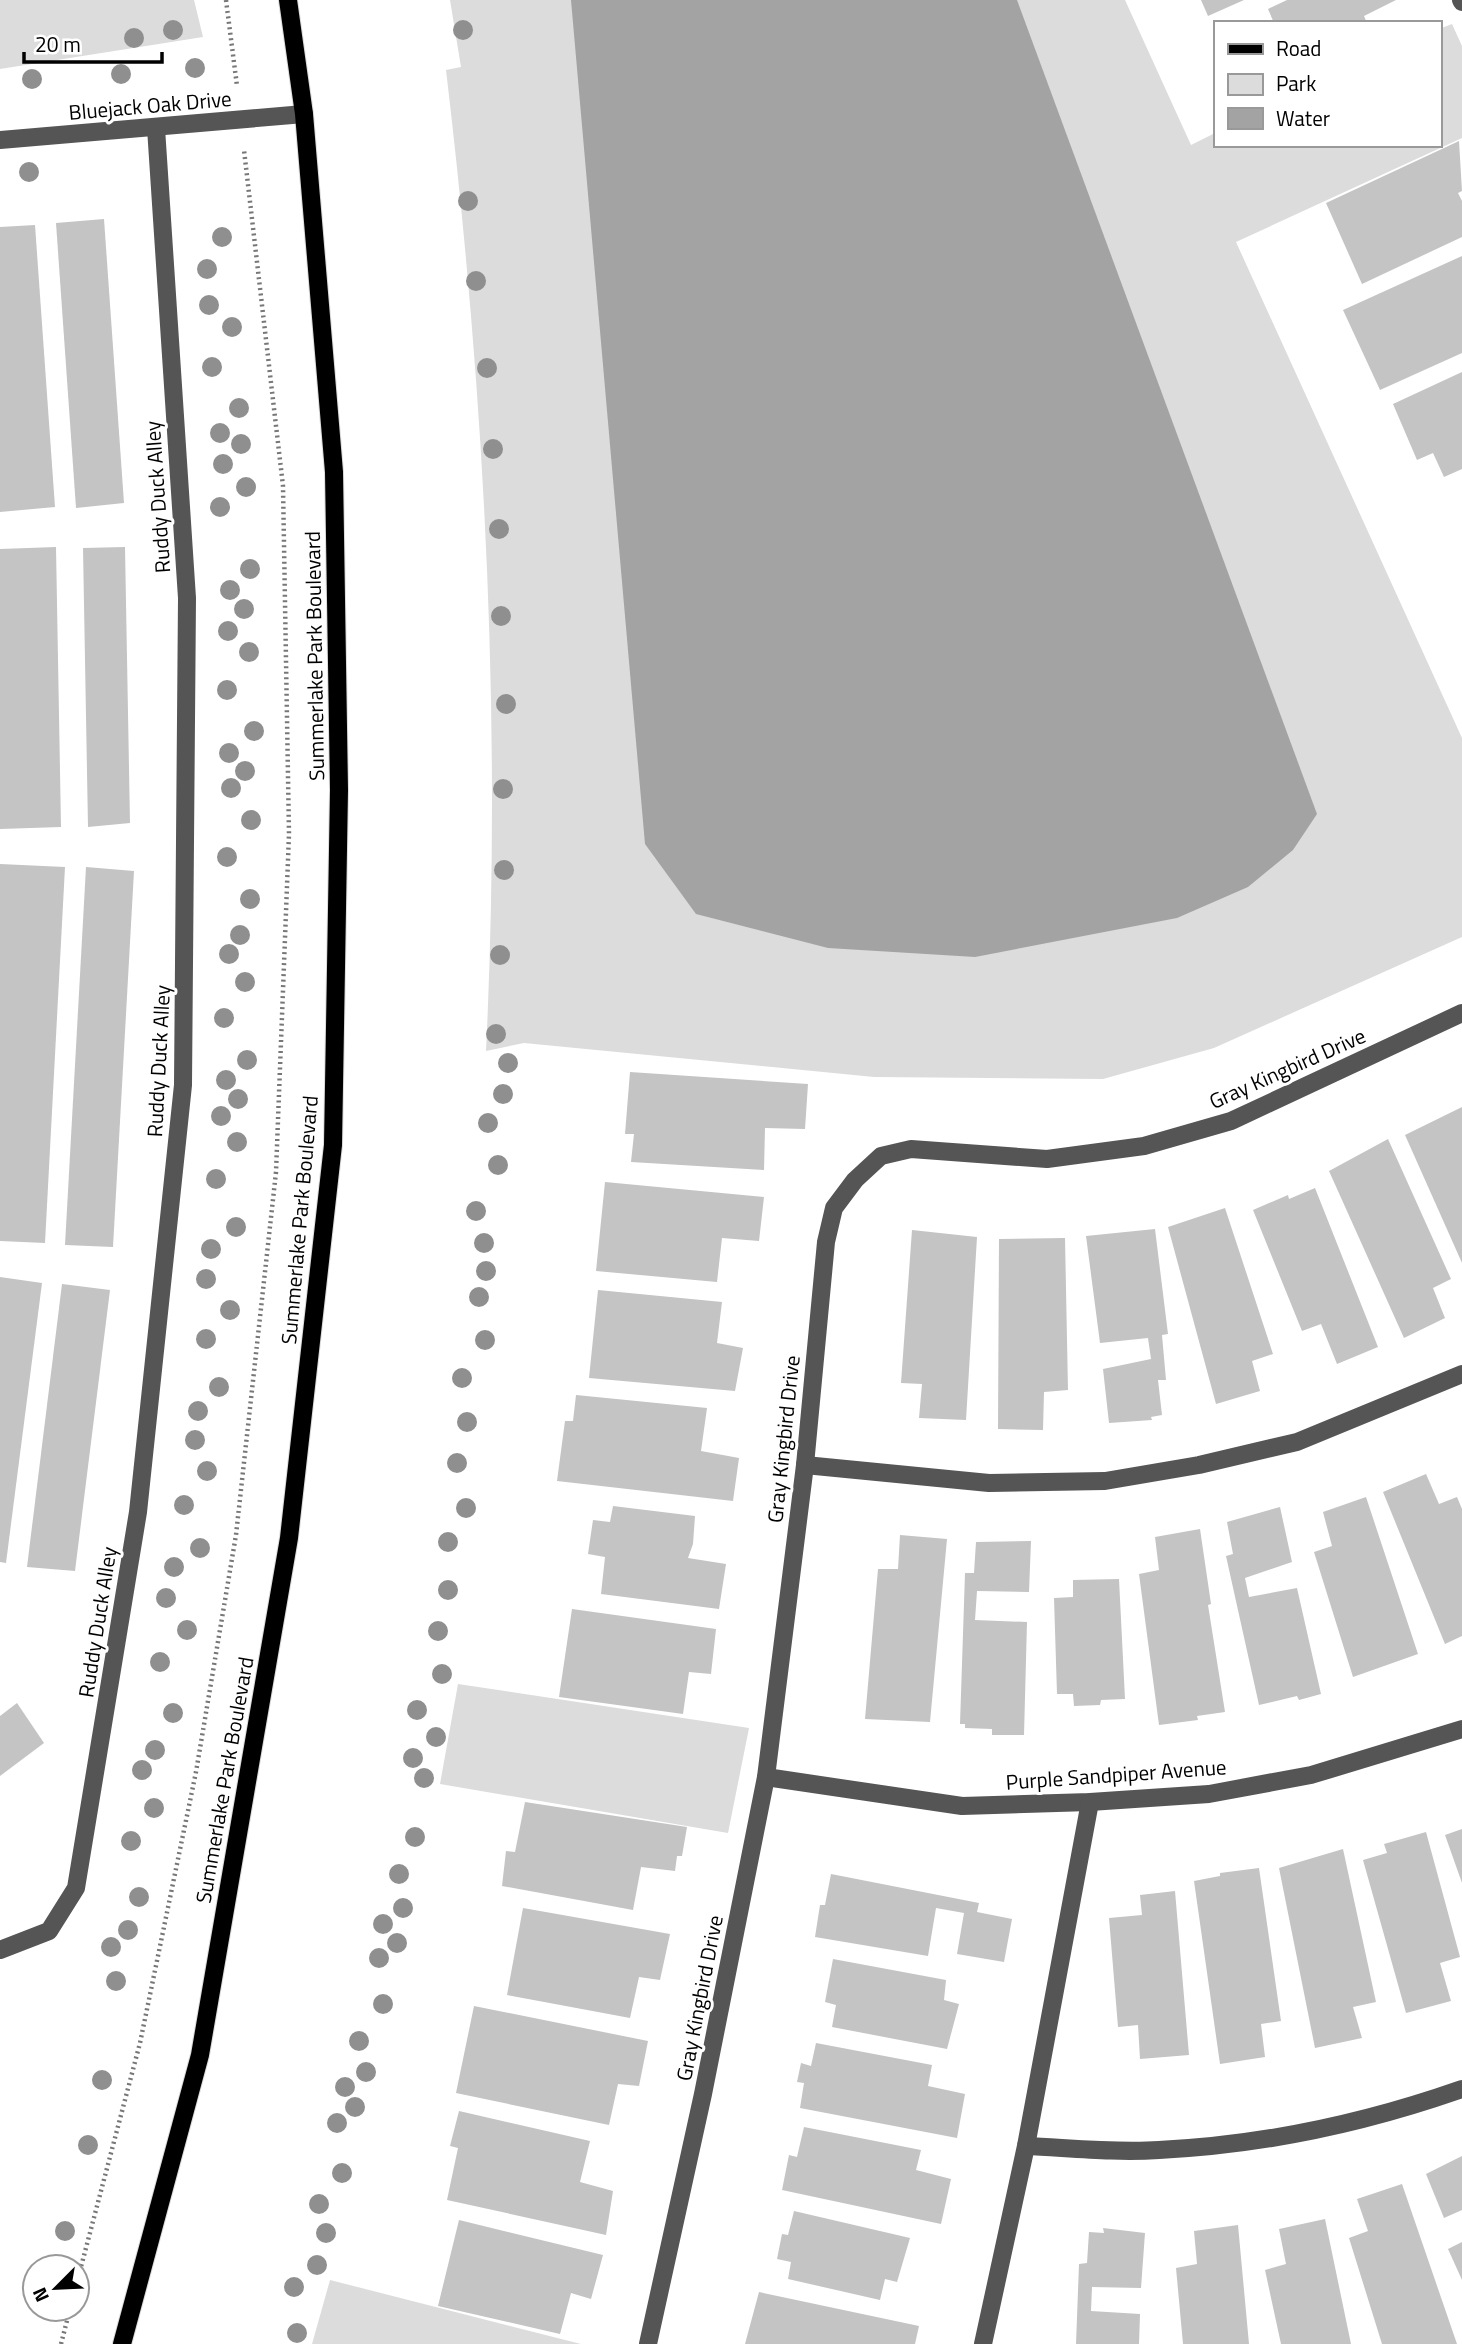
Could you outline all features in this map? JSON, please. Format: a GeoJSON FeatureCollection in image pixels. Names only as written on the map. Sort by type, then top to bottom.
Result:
{"type":"FeatureCollection","features":[{"type":"Feature","properties":{"kind":"main road","name":"Summerlake Park Boulevard"},"geometry":{"type":"LineString","coordinates":[[122,2344],[200,2055],[289,1538],[333,1145],[339,790],[334,472],[304,114],[288,0]]}},
{"type":"Feature","properties":{"kind":"street","name":"Bluejack Oak Drive"},"geometry":{"type":"LineString","coordinates":[[0,140],[304,114]]}},
{"type":"Feature","properties":{"kind":"street","name":"Ruddy Duck Alley"},"geometry":{"type":"LineString","coordinates":[[0,1950],[49,1931],[76,1888],[138,1512],[183,1085],[187,598],[156,128]]}},
{"type":"Feature","properties":{"kind":"street","name":"Gray Kingbird Drive"},"geometry":{"type":"LineString","coordinates":[[648,2344],[705,2081],[766,1777],[804,1465],[826,1242],[834,1208],[855,1180],[881,1156],[911,1149],[1047,1159],[1144,1146],[1231,1121],[1462,1013]]}},
{"type":"Feature","properties":{"kind":"street"},"geometry":{"type":"LineString","coordinates":[[804,1465],[989,1483],[1105,1481],[1199,1465],[1297,1442],[1383,1409],[1462,1374]]}},
{"type":"Feature","properties":{"kind":"street","name":"Purple Sandpiper Avenue"},"geometry":{"type":"LineString","coordinates":[[766,1777],[962,1807],[1209,1794],[1311,1775],[1462,1729]]}},
{"type":"Feature","properties":{"kind":"street"},"geometry":{"type":"LineString","coordinates":[[983,2344],[1026,2147],[1090,1802]]}},
{"type":"Feature","properties":{"kind":"street"},"geometry":{"type":"LineString","coordinates":[[1026,2147],[1158,2150],[1282,2137],[1402,2110],[1462,2090]]}},
{"type":"Feature","properties":{"kind":"path"},"geometry":{"type":"LineString","coordinates":[[226,0],[235,72]]}},
{"type":"Feature","properties":{"kind":"path"},"geometry":{"type":"LineString","coordinates":[[85,2253],[140,2043],[196,1772],[236,1535],[276,1172],[289,834],[283,486],[245,163]]}},
{"type":"Feature","properties":{"kind":"path"},"geometry":{"type":"LineString","coordinates":[[61,2344],[66,2323]]}},
{"type":"Feature","properties":{"kind":"green space"},"geometry":{"type":"Polygon","coordinates":[[[0,0],[194,0],[203,37],[0,69],[0,0]]]}},
{"type":"Feature","properties":{"kind":"green space"},"geometry":{"type":"Polygon","coordinates":[[[450,0],[1125,0],[1191,145],[1214,134],[1214,147],[1441,147],[1441,28],[1452,24],[1462,46],[1462,138],[1236,242],[1462,738],[1462,937],[1214,1048],[1103,1079],[874,1077],[524,1043],[486,1051],[492,805],[487,560],[471,315],[446,70],[461,67],[450,0]]]}},
{"type":"Feature","properties":{"kind":"green space"},"geometry":{"type":"Polygon","coordinates":[[[458,1684],[749,1728],[728,1833],[440,1784],[458,1684]]]}},
{"type":"Feature","properties":{"kind":"green space"},"geometry":{"type":"Polygon","coordinates":[[[330,2280],[581,2344],[312,2344],[330,2280]]]}},
{"type":"Feature","properties":{"kind":"water"},"geometry":{"type":"Polygon","coordinates":[[[571,0],[1017,0],[1317,814],[1293,850],[1248,887],[1177,918],[975,957],[828,948],[696,914],[645,844],[571,0]]]}},
{"type":"Feature","properties":{"kind":"building"},"geometry":{"type":"Polygon","coordinates":[[[1201,0],[1244,0],[1208,16],[1201,0]]]}},
{"type":"Feature","properties":{"kind":"building"},"geometry":{"type":"Polygon","coordinates":[[[1287,0],[1396,0],[1364,16],[1366,21],[1273,21],[1268,9],[1287,0]]]}},
{"type":"Feature","properties":{"kind":"building"},"geometry":{"type":"Polygon","coordinates":[[[1459,141],[1462,191],[1458,193],[1462,201],[1462,237],[1362,284],[1326,203],[1459,141]]]}},
{"type":"Feature","properties":{"kind":"building"},"geometry":{"type":"Polygon","coordinates":[[[104,219],[124,503],[76,508],[56,223],[104,219]]]}},
{"type":"Feature","properties":{"kind":"building"},"geometry":{"type":"Polygon","coordinates":[[[35,225],[55,507],[0,512],[0,227],[35,225]]]}},
{"type":"Feature","properties":{"kind":"building"},"geometry":{"type":"Polygon","coordinates":[[[1462,256],[1462,353],[1380,390],[1343,310],[1462,256]]]}},
{"type":"Feature","properties":{"kind":"building"},"geometry":{"type":"Polygon","coordinates":[[[1462,372],[1462,469],[1444,477],[1433,453],[1417,460],[1393,404],[1462,372]]]}},
{"type":"Feature","properties":{"kind":"building"},"geometry":{"type":"Polygon","coordinates":[[[56,547],[61,827],[0,829],[0,549],[56,547]]]}},
{"type":"Feature","properties":{"kind":"building"},"geometry":{"type":"Polygon","coordinates":[[[125,547],[130,823],[88,827],[83,548],[125,547]]]}},
{"type":"Feature","properties":{"kind":"building"},"geometry":{"type":"Polygon","coordinates":[[[0,864],[65,867],[45,1243],[0,1241],[0,864]]]}},
{"type":"Feature","properties":{"kind":"building"},"geometry":{"type":"Polygon","coordinates":[[[86,867],[134,871],[113,1247],[65,1245],[86,867]]]}},
{"type":"Feature","properties":{"kind":"building"},"geometry":{"type":"Polygon","coordinates":[[[630,1072],[808,1084],[805,1129],[765,1128],[764,1170],[631,1162],[634,1134],[625,1134],[630,1072]]]}},
{"type":"Feature","properties":{"kind":"building"},"geometry":{"type":"Polygon","coordinates":[[[1462,1107],[1462,1263],[1405,1135],[1462,1107]]]}},
{"type":"Feature","properties":{"kind":"building"},"geometry":{"type":"Polygon","coordinates":[[[1388,1139],[1451,1279],[1433,1288],[1445,1318],[1404,1338],[1329,1171],[1388,1139]]]}},
{"type":"Feature","properties":{"kind":"building"},"geometry":{"type":"Polygon","coordinates":[[[605,1182],[764,1197],[759,1241],[722,1238],[717,1282],[596,1271],[605,1182]]]}},
{"type":"Feature","properties":{"kind":"building"},"geometry":{"type":"Polygon","coordinates":[[[1315,1188],[1378,1347],[1337,1364],[1321,1324],[1302,1331],[1253,1210],[1288,1195],[1289,1199],[1315,1188]]]}},
{"type":"Feature","properties":{"kind":"building"},"geometry":{"type":"Polygon","coordinates":[[[1225,1208],[1273,1354],[1252,1361],[1260,1391],[1216,1404],[1168,1227],[1225,1208]]]}},
{"type":"Feature","properties":{"kind":"building"},"geometry":{"type":"Polygon","coordinates":[[[1155,1229],[1168,1334],[1162,1335],[1166,1380],[1158,1380],[1162,1415],[1151,1417],[1152,1420],[1109,1423],[1103,1369],[1151,1359],[1148,1338],[1100,1343],[1086,1236],[1155,1229]]]}},
{"type":"Feature","properties":{"kind":"building"},"geometry":{"type":"Polygon","coordinates":[[[912,1230],[977,1237],[966,1420],[919,1418],[922,1384],[901,1383],[912,1230]]]}},
{"type":"Feature","properties":{"kind":"building"},"geometry":{"type":"Polygon","coordinates":[[[1065,1238],[1068,1390],[1044,1392],[1043,1430],[998,1429],[999,1239],[1065,1238]]]}},
{"type":"Feature","properties":{"kind":"building"},"geometry":{"type":"Polygon","coordinates":[[[0,1277],[42,1283],[6,1563],[0,1562],[0,1277]]]}},
{"type":"Feature","properties":{"kind":"building"},"geometry":{"type":"Polygon","coordinates":[[[62,1284],[110,1290],[75,1571],[27,1567],[62,1284]]]}},
{"type":"Feature","properties":{"kind":"building"},"geometry":{"type":"Polygon","coordinates":[[[598,1290],[722,1302],[717,1343],[743,1348],[735,1391],[589,1378],[598,1290]]]}},
{"type":"Feature","properties":{"kind":"building"},"geometry":{"type":"Polygon","coordinates":[[[576,1395],[707,1408],[701,1451],[739,1458],[733,1501],[557,1481],[565,1421],[573,1421],[576,1395]]]}},
{"type":"Feature","properties":{"kind":"building"},"geometry":{"type":"Polygon","coordinates":[[[1426,1474],[1439,1504],[1457,1497],[1462,1509],[1462,1636],[1445,1644],[1383,1492],[1426,1474]]]}},
{"type":"Feature","properties":{"kind":"building"},"geometry":{"type":"Polygon","coordinates":[[[1366,1497],[1418,1654],[1353,1677],[1314,1552],[1332,1546],[1323,1512],[1366,1497]]]}},
{"type":"Feature","properties":{"kind":"building"},"geometry":{"type":"Polygon","coordinates":[[[613,1506],[695,1516],[693,1544],[688,1558],[726,1564],[719,1609],[601,1594],[605,1557],[588,1554],[593,1520],[610,1522],[613,1506]]]}},
{"type":"Feature","properties":{"kind":"building"},"geometry":{"type":"Polygon","coordinates":[[[1280,1507],[1292,1562],[1245,1578],[1249,1597],[1297,1588],[1321,1694],[1299,1700],[1297,1696],[1259,1705],[1226,1556],[1233,1554],[1227,1522],[1280,1507]]]}},
{"type":"Feature","properties":{"kind":"building"},"geometry":{"type":"Polygon","coordinates":[[[1200,1529],[1211,1604],[1208,1605],[1225,1712],[1197,1716],[1198,1720],[1159,1725],[1139,1574],[1159,1570],[1155,1537],[1200,1529]]]}},
{"type":"Feature","properties":{"kind":"building"},"geometry":{"type":"Polygon","coordinates":[[[900,1535],[947,1539],[930,1722],[865,1719],[878,1569],[898,1569],[900,1535]]]}},
{"type":"Feature","properties":{"kind":"building"},"geometry":{"type":"Polygon","coordinates":[[[1031,1541],[1029,1592],[977,1591],[975,1620],[1027,1622],[1024,1735],[992,1735],[992,1729],[965,1728],[965,1724],[960,1724],[965,1573],[974,1573],[976,1542],[1031,1541]]]}},
{"type":"Feature","properties":{"kind":"building"},"geometry":{"type":"Polygon","coordinates":[[[1119,1579],[1125,1699],[1101,1700],[1100,1705],[1074,1706],[1073,1694],[1057,1694],[1054,1598],[1073,1597],[1073,1580],[1119,1579]]]}},
{"type":"Feature","properties":{"kind":"building"},"geometry":{"type":"Polygon","coordinates":[[[572,1609],[716,1629],[711,1674],[689,1672],[683,1714],[559,1697],[572,1609]]]}},
{"type":"Feature","properties":{"kind":"building"},"geometry":{"type":"Polygon","coordinates":[[[17,1703],[44,1743],[0,1776],[0,1716],[17,1703]]]}},
{"type":"Feature","properties":{"kind":"building"},"geometry":{"type":"Polygon","coordinates":[[[525,1802],[687,1827],[682,1856],[677,1856],[675,1871],[641,1867],[633,1910],[502,1886],[506,1851],[515,1852],[525,1802]]]}},
{"type":"Feature","properties":{"kind":"building"},"geometry":{"type":"Polygon","coordinates":[[[1462,1829],[1462,1883],[1445,1835],[1462,1829]]]}},
{"type":"Feature","properties":{"kind":"building"},"geometry":{"type":"Polygon","coordinates":[[[1426,1832],[1460,1957],[1440,1963],[1451,2001],[1406,2013],[1363,1860],[1387,1853],[1384,1844],[1426,1832]]]}},
{"type":"Feature","properties":{"kind":"building"},"geometry":{"type":"Polygon","coordinates":[[[1343,1849],[1376,2002],[1353,2007],[1362,2038],[1315,2048],[1279,1868],[1343,1849]]]}},
{"type":"Feature","properties":{"kind":"building"},"geometry":{"type":"Polygon","coordinates":[[[1259,1868],[1281,2021],[1261,2024],[1265,2057],[1220,2064],[1194,1881],[1220,1876],[1220,1873],[1259,1868]]]}},
{"type":"Feature","properties":{"kind":"building"},"geometry":{"type":"Polygon","coordinates":[[[831,1874],[979,1903],[977,1912],[1012,1919],[1004,1962],[957,1954],[964,1913],[936,1908],[928,1956],[815,1937],[820,1905],[825,1905],[831,1874]]]}},
{"type":"Feature","properties":{"kind":"building"},"geometry":{"type":"Polygon","coordinates":[[[1175,1891],[1189,2055],[1140,2059],[1138,2025],[1118,2027],[1109,1918],[1142,1915],[1140,1895],[1175,1891]]]}},
{"type":"Feature","properties":{"kind":"building"},"geometry":{"type":"Polygon","coordinates":[[[523,1908],[670,1934],[660,1980],[639,1977],[630,2018],[507,1995],[523,1908]]]}},
{"type":"Feature","properties":{"kind":"building"},"geometry":{"type":"Polygon","coordinates":[[[833,1959],[946,1980],[944,2000],[959,2004],[947,2049],[832,2027],[836,2005],[825,2002],[833,1959]]]}},
{"type":"Feature","properties":{"kind":"building"},"geometry":{"type":"Polygon","coordinates":[[[474,2006],[648,2041],[639,2086],[618,2084],[609,2125],[456,2093],[474,2006]]]}},
{"type":"Feature","properties":{"kind":"building"},"geometry":{"type":"Polygon","coordinates":[[[816,2043],[932,2065],[928,2086],[965,2094],[957,2138],[800,2108],[804,2083],[797,2082],[801,2063],[811,2066],[816,2043]]]}},
{"type":"Feature","properties":{"kind":"building"},"geometry":{"type":"Polygon","coordinates":[[[459,2111],[590,2141],[580,2182],[613,2191],[606,2235],[447,2200],[458,2148],[450,2146],[459,2111]]]}},
{"type":"Feature","properties":{"kind":"building"},"geometry":{"type":"Polygon","coordinates":[[[804,2127],[921,2150],[916,2170],[951,2179],[941,2224],[782,2190],[789,2155],[797,2157],[804,2127]]]}},
{"type":"Feature","properties":{"kind":"building"},"geometry":{"type":"Polygon","coordinates":[[[1462,2156],[1462,2210],[1444,2218],[1426,2174],[1462,2156]]]}},
{"type":"Feature","properties":{"kind":"building"},"geometry":{"type":"Polygon","coordinates":[[[1402,2184],[1457,2344],[1382,2344],[1349,2238],[1368,2231],[1357,2199],[1402,2184]]]}},
{"type":"Feature","properties":{"kind":"building"},"geometry":{"type":"Polygon","coordinates":[[[794,2211],[910,2238],[897,2282],[885,2279],[880,2300],[788,2279],[791,2262],[777,2259],[782,2234],[788,2235],[794,2211]]]}},
{"type":"Feature","properties":{"kind":"building"},"geometry":{"type":"Polygon","coordinates":[[[1325,2219],[1351,2344],[1281,2344],[1265,2270],[1286,2264],[1279,2229],[1325,2219]]]}},
{"type":"Feature","properties":{"kind":"building"},"geometry":{"type":"Polygon","coordinates":[[[459,2220],[603,2255],[591,2299],[571,2293],[560,2334],[438,2306],[459,2220]]]}},
{"type":"Feature","properties":{"kind":"building"},"geometry":{"type":"Polygon","coordinates":[[[1238,2225],[1249,2344],[1183,2344],[1176,2268],[1197,2264],[1194,2231],[1238,2225]]]}},
{"type":"Feature","properties":{"kind":"building"},"geometry":{"type":"Polygon","coordinates":[[[1103,2228],[1145,2233],[1141,2288],[1092,2287],[1091,2311],[1140,2314],[1139,2344],[1076,2344],[1079,2264],[1087,2263],[1089,2232],[1104,2233],[1103,2228]]]}},
{"type":"Feature","properties":{"kind":"building"},"geometry":{"type":"Polygon","coordinates":[[[1462,2242],[1462,2280],[1448,2249],[1462,2242]]]}},
{"type":"Feature","properties":{"kind":"building"},"geometry":{"type":"Polygon","coordinates":[[[759,2292],[919,2326],[915,2344],[745,2344],[759,2292]]]}}]}
